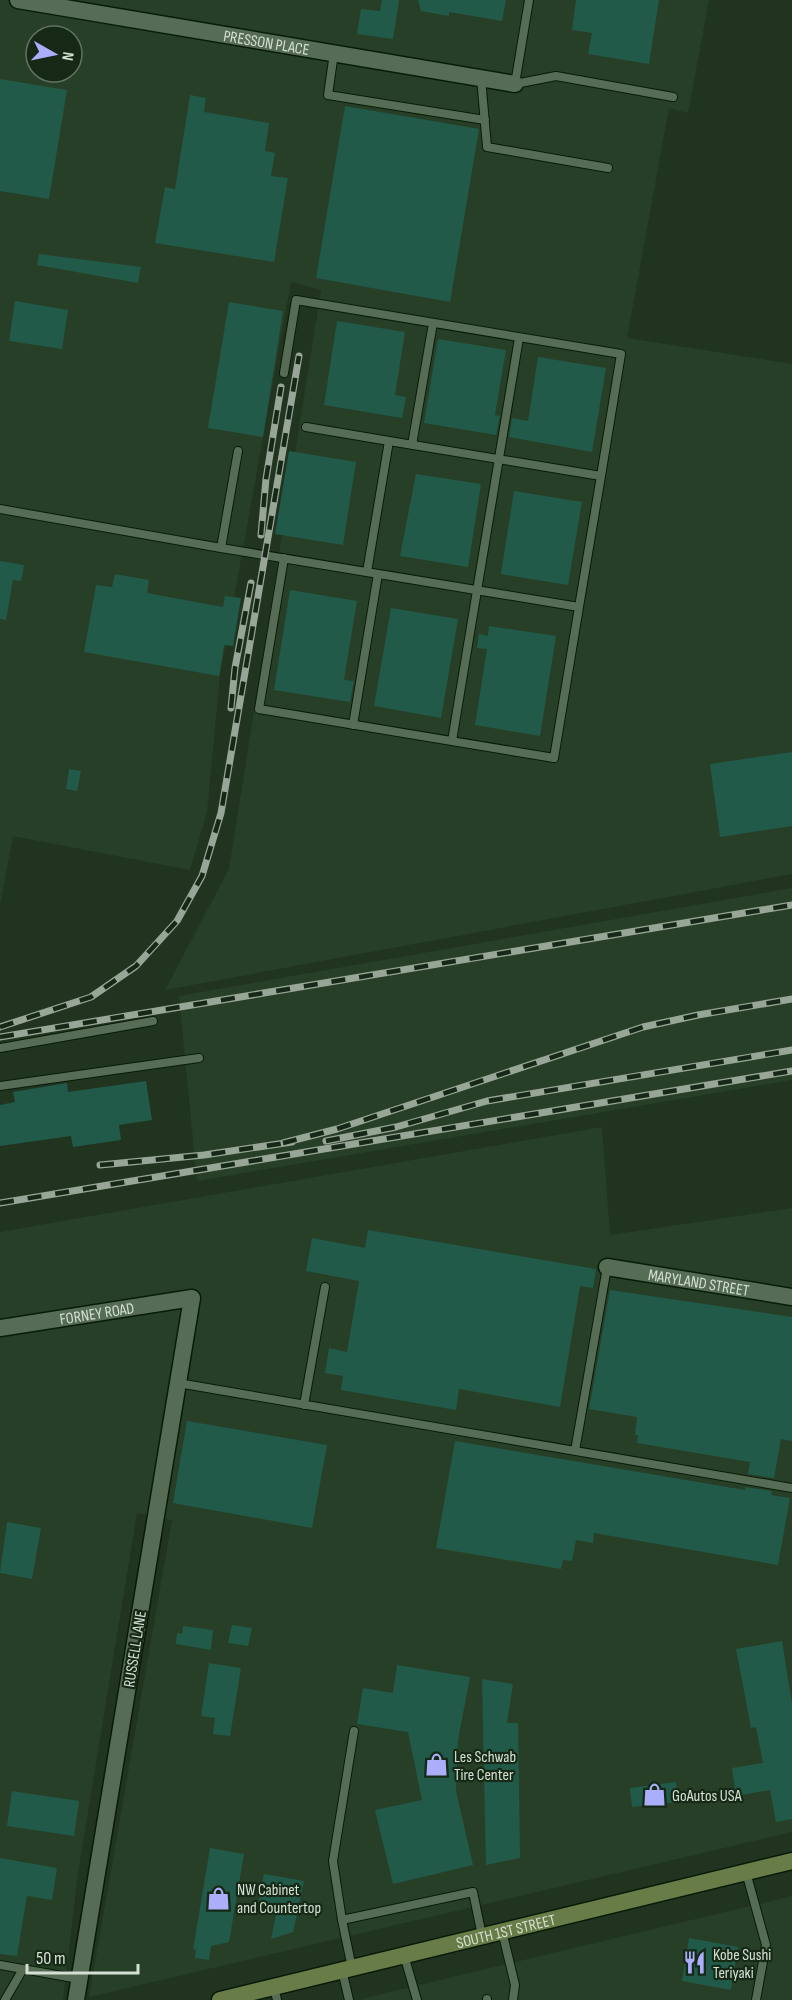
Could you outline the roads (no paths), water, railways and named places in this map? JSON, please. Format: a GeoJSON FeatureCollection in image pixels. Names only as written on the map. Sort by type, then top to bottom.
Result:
{"type":"FeatureCollection","features":[{"type":"Feature","properties":{"kind":"main road","name":"SOUTH 1ST STREET"},"geometry":{"type":"LineString","coordinates":[[220,2000],[275,1994],[347,1969],[792,1861]]}},
{"type":"Feature","properties":{"kind":"street","name":"PRESSON PLACE"},"geometry":{"type":"LineString","coordinates":[[18,0],[516,84]]}},
{"type":"Feature","properties":{"kind":"street","name":"MARYLAND STREET"},"geometry":{"type":"LineString","coordinates":[[607,1267],[792,1297]]}},
{"type":"Feature","properties":{"kind":"street","name":"FORNEY ROAD"},"geometry":{"type":"LineString","coordinates":[[0,1328],[192,1298]]}},
{"type":"Feature","properties":{"kind":"street","name":"RUSSELL LANE"},"geometry":{"type":"LineString","coordinates":[[76,2000],[192,1298]]}},
{"type":"Feature","properties":{"kind":"lane"},"geometry":{"type":"LineString","coordinates":[[529,0],[516,84],[556,76],[673,97]]}},
{"type":"Feature","properties":{"kind":"lane"},"geometry":{"type":"LineString","coordinates":[[334,53],[328,95],[485,120]]}},
{"type":"Feature","properties":{"kind":"lane"},"geometry":{"type":"LineString","coordinates":[[481,78],[488,147],[608,168]]}},
{"type":"Feature","properties":{"kind":"lane"},"geometry":{"type":"LineString","coordinates":[[284,374],[296,300],[621,354],[554,758],[259,709],[284,558]]}},
{"type":"Feature","properties":{"kind":"lane"},"geometry":{"type":"LineString","coordinates":[[412,445],[433,323]]}},
{"type":"Feature","properties":{"kind":"lane"},"geometry":{"type":"LineString","coordinates":[[452,741],[519,338]]}},
{"type":"Feature","properties":{"kind":"lane"},"geometry":{"type":"LineString","coordinates":[[306,427],[601,476]]}},
{"type":"Feature","properties":{"kind":"lane"},"geometry":{"type":"LineString","coordinates":[[367,572],[388,441]]}},
{"type":"Feature","properties":{"kind":"lane"},"geometry":{"type":"LineString","coordinates":[[221,548],[238,452]]}},
{"type":"Feature","properties":{"kind":"lane"},"geometry":{"type":"LineString","coordinates":[[0,509],[579,607]]}},
{"type":"Feature","properties":{"kind":"lane"},"geometry":{"type":"LineString","coordinates":[[353,725],[378,574]]}},
{"type":"Feature","properties":{"kind":"lane"},"geometry":{"type":"LineString","coordinates":[[0,1048],[153,1021]]}},
{"type":"Feature","properties":{"kind":"lane"},"geometry":{"type":"LineString","coordinates":[[0,1086],[199,1058]]}},
{"type":"Feature","properties":{"kind":"lane"},"geometry":{"type":"LineString","coordinates":[[575,1451],[607,1267]]}},
{"type":"Feature","properties":{"kind":"lane"},"geometry":{"type":"LineString","coordinates":[[304,1405],[325,1287]]}},
{"type":"Feature","properties":{"kind":"lane"},"geometry":{"type":"LineString","coordinates":[[178,1383],[792,1488]]}},
{"type":"Feature","properties":{"kind":"lane"},"geometry":{"type":"LineString","coordinates":[[349,2000],[342,1920],[333,1861],[354,1731]]}},
{"type":"Feature","properties":{"kind":"lane"},"geometry":{"type":"LineString","coordinates":[[746,1872],[766,1946],[756,2000]]}},
{"type":"Feature","properties":{"kind":"lane"},"geometry":{"type":"LineString","coordinates":[[342,1920],[472,1892],[482,1936]]}},
{"type":"Feature","properties":{"kind":"lane"},"geometry":{"type":"LineString","coordinates":[[502,1931],[515,1985],[513,2000]]}},
{"type":"Feature","properties":{"kind":"lane"},"geometry":{"type":"LineString","coordinates":[[404,1955],[417,2000]]}},
{"type":"Feature","properties":{"kind":"lane"},"geometry":{"type":"LineString","coordinates":[[0,1965],[80,1979]]}},
{"type":"Feature","properties":{"kind":"lane"},"geometry":{"type":"LineString","coordinates":[[5,2000],[23,1969]]}},
{"type":"Feature","properties":{"kind":"railway"},"geometry":{"type":"LineString","coordinates":[[0,1027],[91,997],[136,966],[177,921],[202,876],[221,813],[299,356]]}},
{"type":"Feature","properties":{"kind":"railway"},"geometry":{"type":"LineString","coordinates":[[261,535],[266,479],[281,387]]}},
{"type":"Feature","properties":{"kind":"railway"},"geometry":{"type":"LineString","coordinates":[[231,708],[235,668],[251,583]]}},
{"type":"Feature","properties":{"kind":"railway"},"geometry":{"type":"LineString","coordinates":[[0,1037],[792,905]]}},
{"type":"Feature","properties":{"kind":"railway"},"geometry":{"type":"LineString","coordinates":[[283,1143],[337,1129],[643,1027],[792,999]]}},
{"type":"Feature","properties":{"kind":"railway"},"geometry":{"type":"LineString","coordinates":[[326,1141],[396,1127],[487,1101],[792,1050]]}},
{"type":"Feature","properties":{"kind":"railway"},"geometry":{"type":"LineString","coordinates":[[0,1203],[792,1071]]}},
{"type":"Feature","properties":{"kind":"railway"},"geometry":{"type":"LineString","coordinates":[[100,1165],[204,1155],[292,1142]]}},
{"type":"Feature","properties":{"kind":"place","name":"Les Schwab Tire Center"},"geometry":{"type":"Point","coordinates":[436,1765]}},
{"type":"Feature","properties":{"kind":"place","name":"GoAutos USA"},"geometry":{"type":"Point","coordinates":[654,1795]}},
{"type":"Feature","properties":{"kind":"place","name":"NW Cabinet and Countertop"},"geometry":{"type":"Point","coordinates":[219,1898]}},
{"type":"Feature","properties":{"kind":"place","name":"Kobe Sushi Teriyaki"},"geometry":{"type":"Point","coordinates":[695,1963]}}]}
